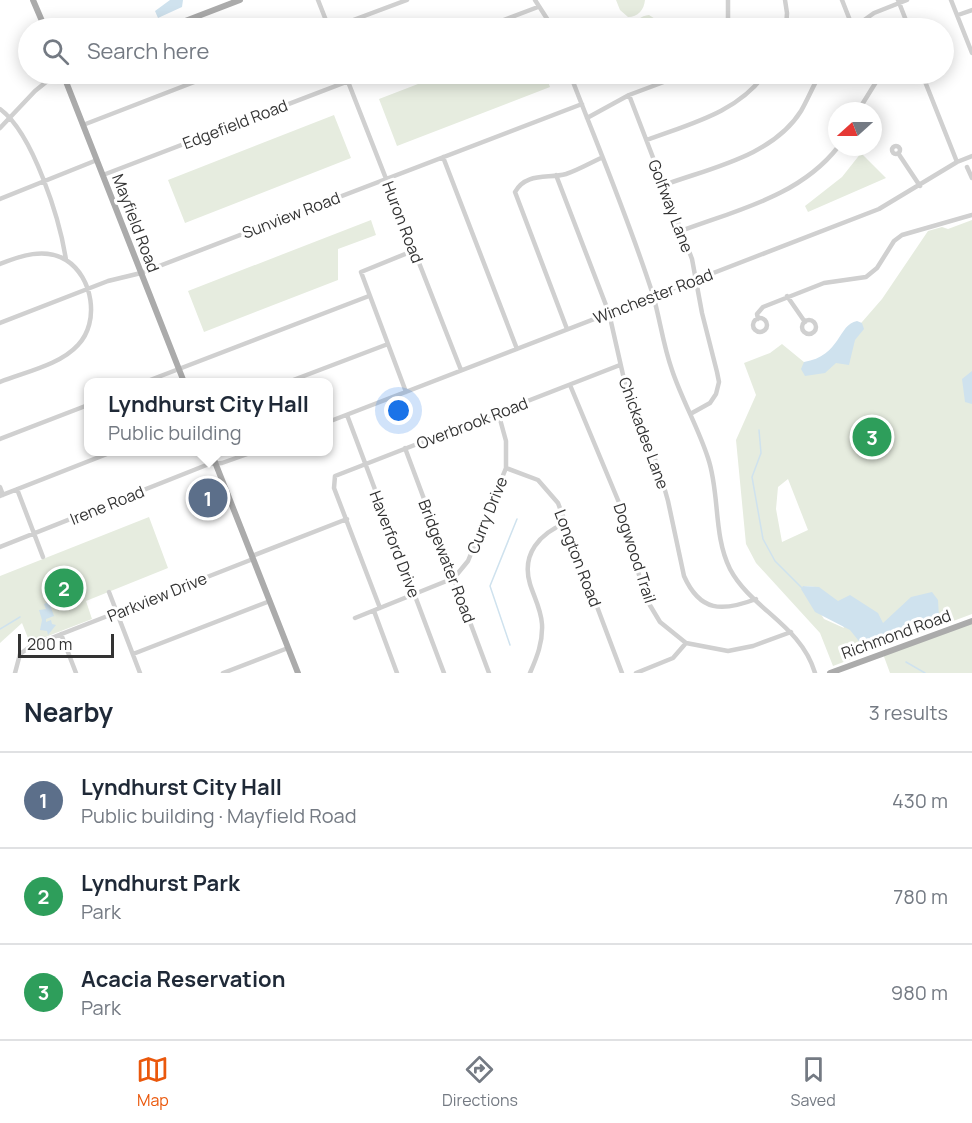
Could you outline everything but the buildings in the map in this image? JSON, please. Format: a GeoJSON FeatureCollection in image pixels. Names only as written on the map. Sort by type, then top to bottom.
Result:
{"type":"FeatureCollection","features":[{"type":"Feature","properties":{"kind":"main road"},"geometry":{"type":"LineString","coordinates":[[33,0],[41,18]]}},
{"type":"Feature","properties":{"kind":"main road"},"geometry":{"type":"LineString","coordinates":[[193,18],[240,0]]}},
{"type":"Feature","properties":{"kind":"main road","name":"Mayfield Road"},"geometry":{"type":"LineString","coordinates":[[67,84],[182,378]]}},
{"type":"Feature","properties":{"kind":"main road"},"geometry":{"type":"LineString","coordinates":[[212,456],[298,673]]}},
{"type":"Feature","properties":{"kind":"main road","name":"Richmond Road"},"geometry":{"type":"LineString","coordinates":[[830,673],[972,621]]}},
{"type":"Feature","properties":{"kind":"street"},"geometry":{"type":"LineString","coordinates":[[318,0],[326,18]]}},
{"type":"Feature","properties":{"kind":"street"},"geometry":{"type":"LineString","coordinates":[[358,18],[407,0]]}},
{"type":"Feature","properties":{"kind":"street"},"geometry":{"type":"LineString","coordinates":[[535,0],[546,18]]}},
{"type":"Feature","properties":{"kind":"street"},"geometry":{"type":"LineString","coordinates":[[728,0],[728,18]]}},
{"type":"Feature","properties":{"kind":"street"},"geometry":{"type":"LineString","coordinates":[[785,0],[787,18]]}},
{"type":"Feature","properties":{"kind":"street"},"geometry":{"type":"LineString","coordinates":[[842,0],[849,18]]}},
{"type":"Feature","properties":{"kind":"street"},"geometry":{"type":"LineString","coordinates":[[867,18],[898,2],[907,0]]}},
{"type":"Feature","properties":{"kind":"street"},"geometry":{"type":"LineString","coordinates":[[951,0],[972,53]]}},
{"type":"Feature","properties":{"kind":"street"},"geometry":{"type":"LineString","coordinates":[[898,2],[905,18]]}},
{"type":"Feature","properties":{"kind":"street"},"geometry":{"type":"LineString","coordinates":[[509,18],[538,7]]}},
{"type":"Feature","properties":{"kind":"street"},"geometry":{"type":"LineString","coordinates":[[958,15],[972,10]]}},
{"type":"Feature","properties":{"kind":"street"},"geometry":{"type":"LineString","coordinates":[[0,128],[43,84]]}},
{"type":"Feature","properties":{"kind":"street"},"geometry":{"type":"LineString","coordinates":[[83,124],[189,84]]}},
{"type":"Feature","properties":{"kind":"street","name":"Edgefield Road"},"geometry":{"type":"LineString","coordinates":[[103,175],[340,84]]}},
{"type":"Feature","properties":{"kind":"street","name":"Huron Road"},"geometry":{"type":"LineString","coordinates":[[349,84],[461,370]]}},
{"type":"Feature","properties":{"kind":"street"},"geometry":{"type":"LineString","coordinates":[[574,84],[653,296],[671,368],[680,392],[692,413],[709,461],[723,550],[735,576],[791,632],[807,654],[815,673]]}},
{"type":"Feature","properties":{"kind":"street"},"geometry":{"type":"LineString","coordinates":[[587,118],[629,95],[658,84]]}},
{"type":"Feature","properties":{"kind":"street"},"geometry":{"type":"LineString","coordinates":[[646,140],[724,110],[757,84]]}},
{"type":"Feature","properties":{"kind":"street"},"geometry":{"type":"LineString","coordinates":[[664,185],[759,149],[775,140],[801,111],[813,84]]}},
{"type":"Feature","properties":{"kind":"street"},"geometry":{"type":"LineString","coordinates":[[864,102],[875,84]]}},
{"type":"Feature","properties":{"kind":"street"},"geometry":{"type":"LineString","coordinates":[[926,84],[957,162]]}},
{"type":"Feature","properties":{"kind":"street","name":"Golfway Lane"},"geometry":{"type":"LineString","coordinates":[[629,95],[692,259],[719,382],[710,403],[692,413]]}},
{"type":"Feature","properties":{"kind":"street","name":"Sunview Road"},"geometry":{"type":"LineString","coordinates":[[0,323],[88,289],[141,273],[582,104]]}},
{"type":"Feature","properties":{"kind":"street"},"geometry":{"type":"LineString","coordinates":[[0,109],[10,118],[44,181],[58,222],[66,260],[81,275],[88,289],[91,316],[80,344],[60,359],[0,382]]}},
{"type":"Feature","properties":{"kind":"street"},"geometry":{"type":"LineString","coordinates":[[898,153],[920,186]]}},
{"type":"Feature","properties":{"kind":"street"},"geometry":{"type":"LineString","coordinates":[[681,231],[787,191],[817,170],[830,156]]}},
{"type":"Feature","properties":{"kind":"street","name":"Winchester Road"},"geometry":{"type":"LineString","coordinates":[[333,420],[879,209],[957,162],[972,156]]}},
{"type":"Feature","properties":{"kind":"street"},"geometry":{"type":"LineString","coordinates":[[443,157],[517,349]]}},
{"type":"Feature","properties":{"kind":"street"},"geometry":{"type":"LineString","coordinates":[[567,329],[516,198],[517,189],[527,181],[541,176],[556,175],[601,158]]}},
{"type":"Feature","properties":{"kind":"street"},"geometry":{"type":"LineString","coordinates":[[0,199],[97,160]]}},
{"type":"Feature","properties":{"kind":"street"},"geometry":{"type":"LineString","coordinates":[[967,167],[972,178]]}},
{"type":"Feature","properties":{"kind":"street","name":"Chickadee Lane"},"geometry":{"type":"LineString","coordinates":[[556,175],[609,313],[631,403],[659,469],[684,576],[690,589],[702,602],[713,606],[736,607],[756,599]]}},
{"type":"Feature","properties":{"kind":"street"},"geometry":{"type":"LineString","coordinates":[[758,319],[757,314],[761,308],[787,296],[824,283],[862,279],[877,268],[897,238],[972,215]]}},
{"type":"Feature","properties":{"kind":"street"},"geometry":{"type":"LineString","coordinates":[[406,392],[361,272],[415,250]]}},
{"type":"Feature","properties":{"kind":"street"},"geometry":{"type":"LineString","coordinates":[[0,264],[29,253],[66,260]]}},
{"type":"Feature","properties":{"kind":"street"},"geometry":{"type":"LineString","coordinates":[[787,296],[805,322]]}},
{"type":"Feature","properties":{"kind":"street"},"geometry":{"type":"LineString","coordinates":[[155,378],[369,297]]}},
{"type":"Feature","properties":{"kind":"street"},"geometry":{"type":"LineString","coordinates":[[299,378],[388,344]]}},
{"type":"Feature","properties":{"kind":"street","name":"Overbrook Road"},"geometry":{"type":"LineString","coordinates":[[346,519],[334,488],[335,476],[620,365]]}},
{"type":"Feature","properties":{"kind":"street","name":"Dogwood Trail"},"geometry":{"type":"LineString","coordinates":[[570,385],[620,505],[645,597],[660,622],[686,643],[728,651],[753,646],[791,632]]}},
{"type":"Feature","properties":{"kind":"street"},"geometry":{"type":"LineString","coordinates":[[0,439],[84,407]]}},
{"type":"Feature","properties":{"kind":"street","name":"Curry Drive"},"geometry":{"type":"LineString","coordinates":[[454,578],[468,561],[506,468],[506,441],[498,412]]}},
{"type":"Feature","properties":{"kind":"street","name":"Haverford Drive"},"geometry":{"type":"LineString","coordinates":[[348,415],[364,464],[444,673]]}},
{"type":"Feature","properties":{"kind":"street","name":"Bridgewater Road"},"geometry":{"type":"LineString","coordinates":[[405,448],[489,673]]}},
{"type":"Feature","properties":{"kind":"street"},"geometry":{"type":"LineString","coordinates":[[0,487],[2,496],[102,456]]}},
{"type":"Feature","properties":{"kind":"street"},"geometry":{"type":"LineString","coordinates":[[215,464],[240,456]]}},
{"type":"Feature","properties":{"kind":"street","name":"Irene Road"},"geometry":{"type":"LineString","coordinates":[[0,547],[215,464]]}},
{"type":"Feature","properties":{"kind":"street","name":"Longton Road"},"geometry":{"type":"LineString","coordinates":[[506,468],[527,474],[549,490],[566,523],[622,673]]}},
{"type":"Feature","properties":{"kind":"street"},"geometry":{"type":"LineString","coordinates":[[17,489],[44,557]]}},
{"type":"Feature","properties":{"kind":"street"},"geometry":{"type":"LineString","coordinates":[[346,519],[380,608]]}},
{"type":"Feature","properties":{"kind":"street","name":"Parkview Drive"},"geometry":{"type":"LineString","coordinates":[[15,673],[17,659],[25,650],[346,519]]}},
{"type":"Feature","properties":{"kind":"street"},"geometry":{"type":"LineString","coordinates":[[530,673],[542,640],[542,622],[529,581],[528,563],[537,540],[546,532],[566,523]]}},
{"type":"Feature","properties":{"kind":"street"},"geometry":{"type":"LineString","coordinates":[[355,618],[454,578]]}},
{"type":"Feature","properties":{"kind":"street"},"geometry":{"type":"LineString","coordinates":[[110,592],[140,673]]}},
{"type":"Feature","properties":{"kind":"street"},"geometry":{"type":"LineString","coordinates":[[133,654],[270,601]]}},
{"type":"Feature","properties":{"kind":"street"},"geometry":{"type":"LineString","coordinates":[[374,611],[397,673]]}},
{"type":"Feature","properties":{"kind":"street"},"geometry":{"type":"LineString","coordinates":[[62,634],[76,673]]}},
{"type":"Feature","properties":{"kind":"street"},"geometry":{"type":"LineString","coordinates":[[636,673],[673,658],[686,643]]}},
{"type":"Feature","properties":{"kind":"street"},"geometry":{"type":"LineString","coordinates":[[223,673],[288,648]]}},
{"type":"Feature","properties":{"kind":"shaded area"},"geometry":{"type":"Polygon","coordinates":[[[616,0],[645,0],[640,12],[628,17],[620,10],[616,0]]]}},
{"type":"Feature","properties":{"kind":"shaded area"},"geometry":{"type":"Polygon","coordinates":[[[649,15],[654,18],[640,18],[649,15]]]}},
{"type":"Feature","properties":{"kind":"shaded area"},"geometry":{"type":"Polygon","coordinates":[[[418,84],[549,84],[550,87],[397,146],[379,99],[418,84]]]}},
{"type":"Feature","properties":{"kind":"shaded area"},"geometry":{"type":"Polygon","coordinates":[[[334,115],[351,158],[185,223],[168,180],[334,115]]]}},
{"type":"Feature","properties":{"kind":"shaded area"},"geometry":{"type":"Polygon","coordinates":[[[859,156],[864,156],[886,178],[808,212],[805,206],[842,177],[859,156]]]}},
{"type":"Feature","properties":{"kind":"shaded area"},"geometry":{"type":"Polygon","coordinates":[[[371,220],[376,235],[338,249],[338,280],[204,332],[188,291],[371,220]]]}},
{"type":"Feature","properties":{"kind":"shaded area"},"geometry":{"type":"Polygon","coordinates":[[[972,220],[972,614],[833,666],[820,633],[756,563],[746,544],[736,440],[756,395],[744,363],[770,353],[782,344],[810,367],[829,360],[882,299],[928,231],[942,227],[948,229],[972,220]],[[788,479],[778,487],[776,509],[782,542],[808,530],[788,479]],[[803,586],[824,619],[844,628],[832,599],[816,587],[803,586]]]}},
{"type":"Feature","properties":{"kind":"shaded area"},"geometry":{"type":"Polygon","coordinates":[[[149,517],[168,568],[86,601],[92,619],[30,643],[22,623],[0,643],[0,576],[149,517]]]}},
{"type":"Feature","properties":{"kind":"shaded area"},"geometry":{"type":"Polygon","coordinates":[[[972,621],[972,673],[890,673],[883,654],[972,621]]]}},
{"type":"Feature","properties":{"kind":"water"},"geometry":{"type":"Polygon","coordinates":[[[170,0],[183,0],[182,7],[158,18],[155,11],[170,0]]]}},
{"type":"Feature","properties":{"kind":"water"},"geometry":{"type":"Polygon","coordinates":[[[857,321],[862,323],[864,329],[855,340],[849,365],[836,363],[825,373],[805,376],[801,369],[804,362],[816,359],[825,353],[851,323],[857,321]]]}},
{"type":"Feature","properties":{"kind":"water"},"geometry":{"type":"Polygon","coordinates":[[[972,371],[972,404],[965,402],[962,379],[972,371]]]}},
{"type":"Feature","properties":{"kind":"water"},"geometry":{"type":"Polygon","coordinates":[[[803,586],[819,587],[838,601],[850,595],[878,613],[883,623],[911,597],[932,592],[938,600],[939,617],[862,645],[850,630],[815,612],[801,589],[803,586]]]}},
{"type":"Feature","properties":{"kind":"water"},"geometry":{"type":"Polygon","coordinates":[[[49,602],[54,616],[46,619],[46,622],[51,620],[52,624],[56,625],[48,635],[47,631],[40,630],[42,620],[39,610],[46,609],[44,604],[49,602]]]}},
{"type":"Feature","properties":{"kind":"waterway"},"geometry":{"type":"LineString","coordinates":[[759,430],[761,453],[752,477],[763,539],[775,561],[802,588]]}},
{"type":"Feature","properties":{"kind":"waterway"},"geometry":{"type":"LineString","coordinates":[[510,645],[490,586],[517,519]]}},
{"type":"Feature","properties":{"kind":"waterway"},"geometry":{"type":"LineString","coordinates":[[0,629],[20,617]]}},
{"type":"Feature","properties":{"kind":"waterway"},"geometry":{"type":"LineString","coordinates":[[906,662],[925,673]]}},
{"type":"Feature","properties":{"kind":"place","name":"Acacia Reservation"},"geometry":{"type":"Point","coordinates":[872,437]}},
{"type":"Feature","properties":{"kind":"place","name":"Lyndhurst City Hall"},"geometry":{"type":"Point","coordinates":[208,498]}},
{"type":"Feature","properties":{"kind":"place","name":"Lyndhurst Park"},"geometry":{"type":"Point","coordinates":[64,588]}}]}
